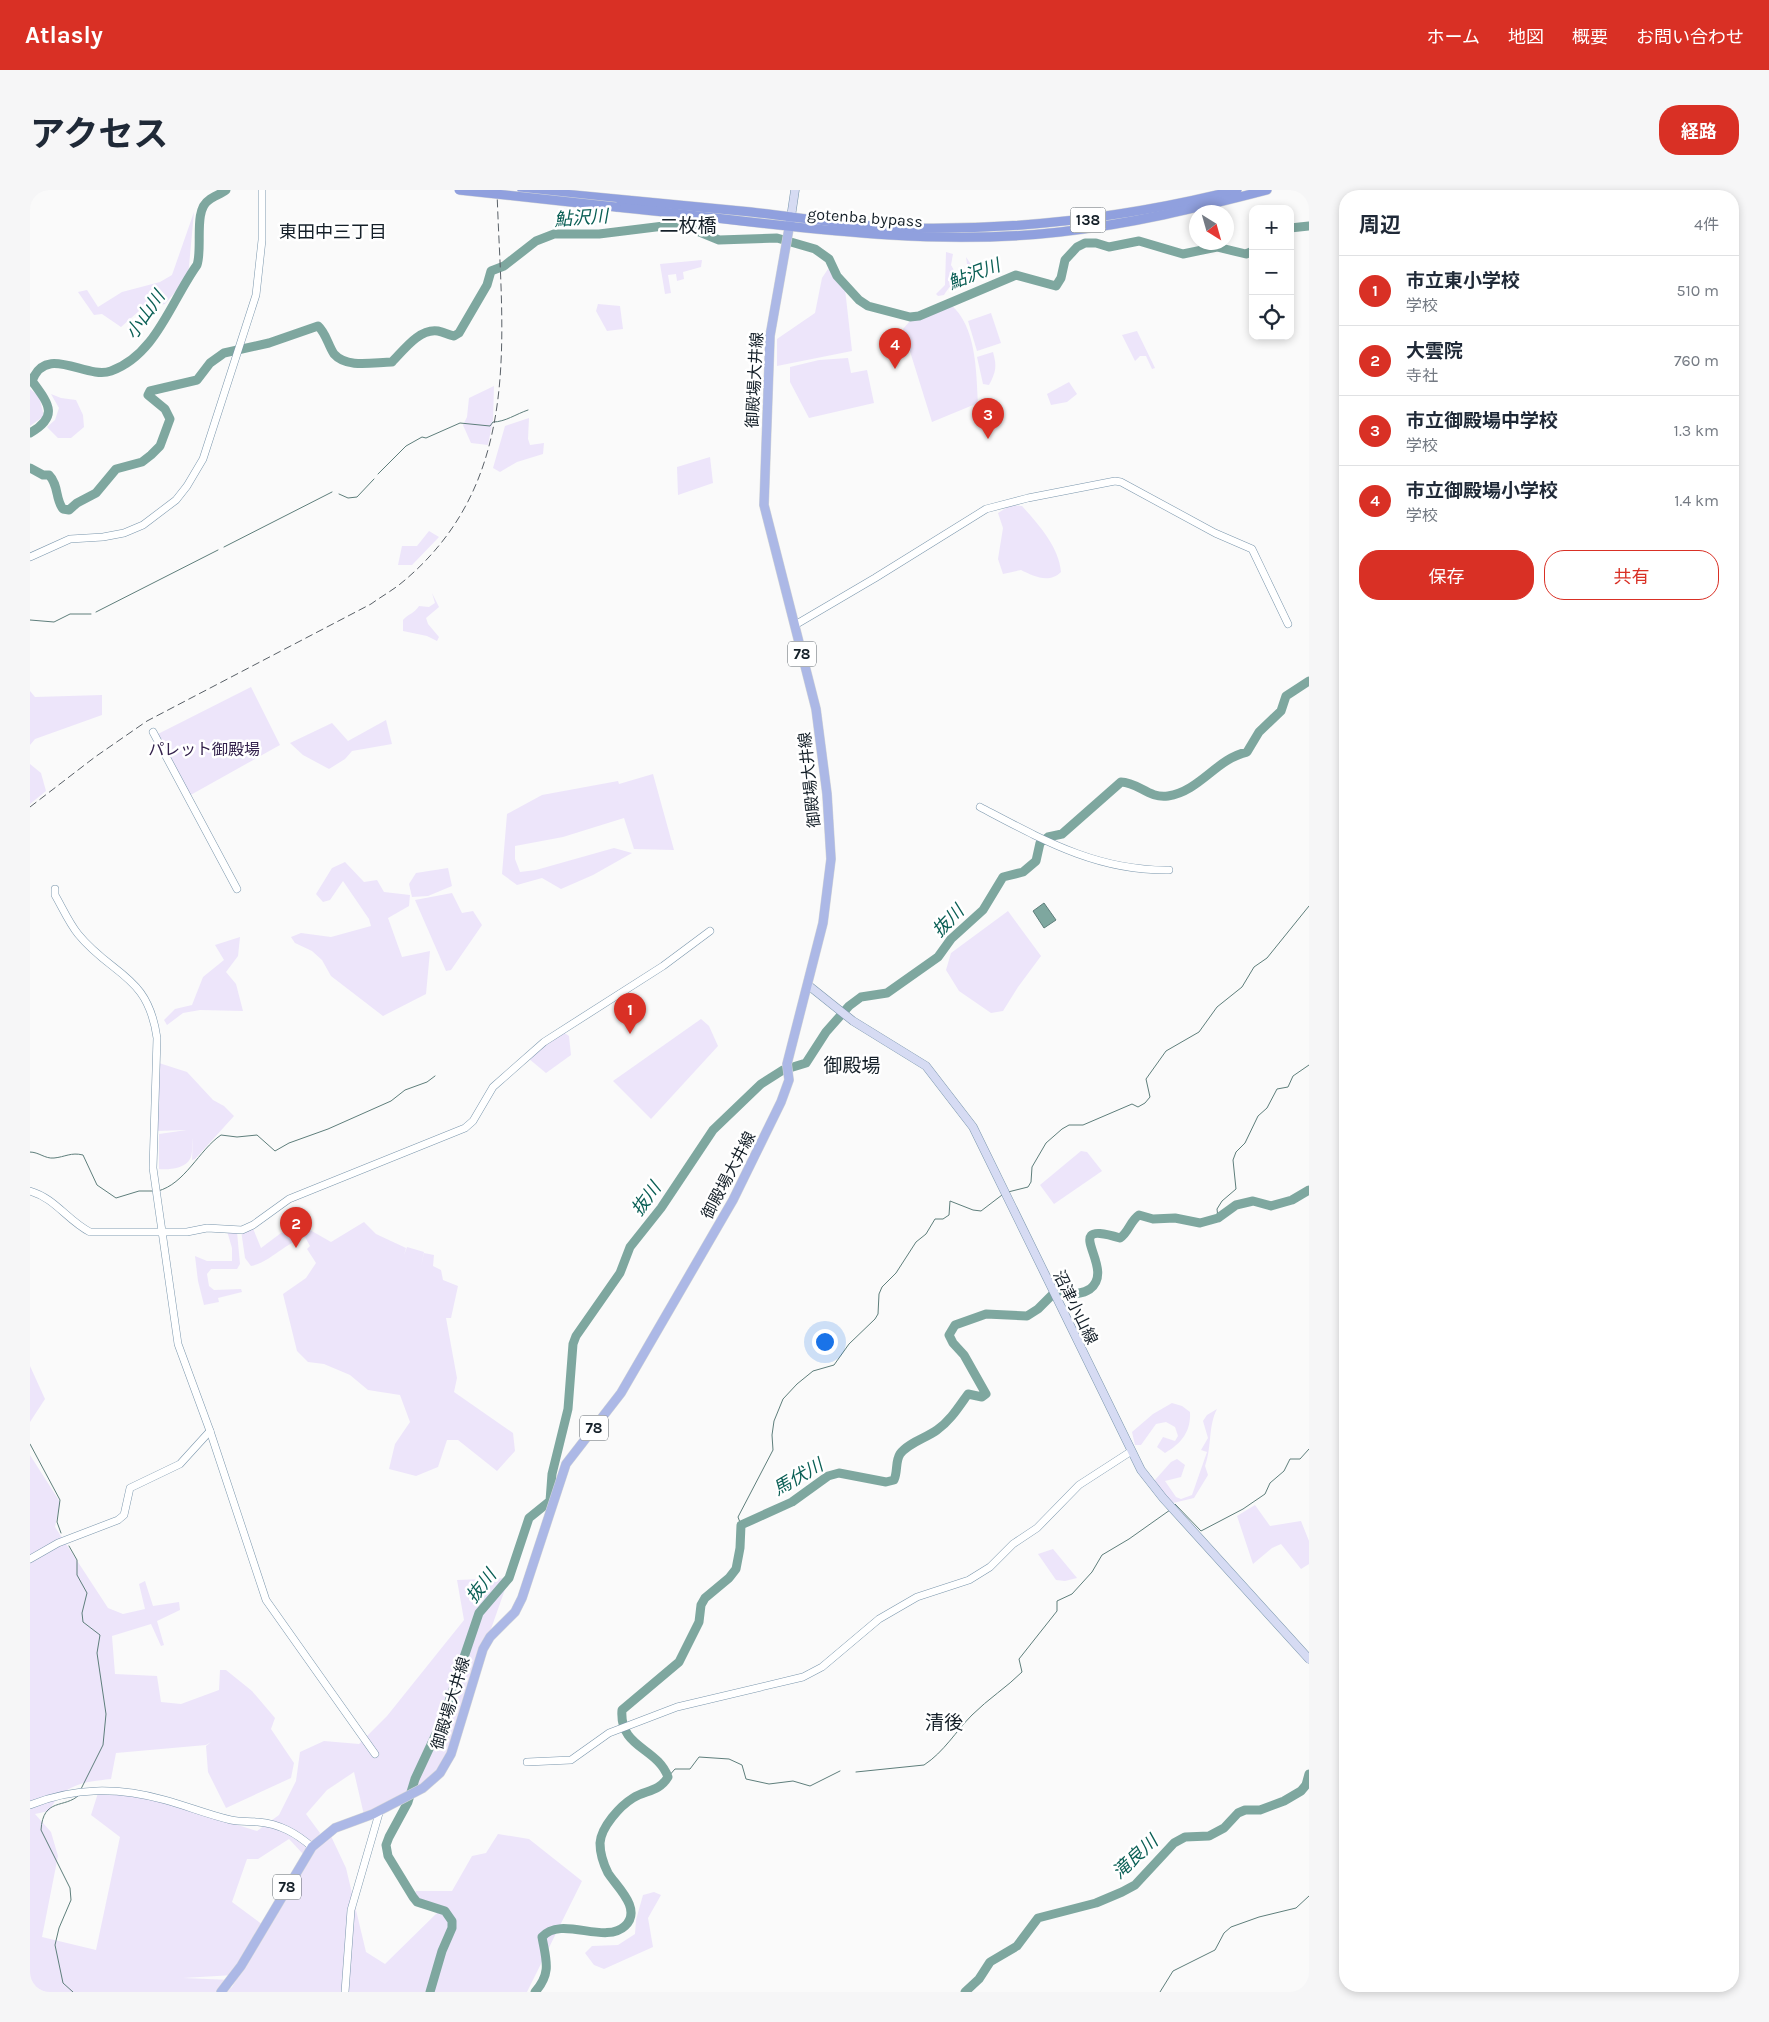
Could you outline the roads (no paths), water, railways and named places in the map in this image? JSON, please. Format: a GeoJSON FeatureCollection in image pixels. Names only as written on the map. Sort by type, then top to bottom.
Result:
{"type":"FeatureCollection","features":[{"type":"Feature","properties":{"kind":"highway","name":"gotenba bypass"},"geometry":{"type":"LineString","coordinates":[[460,190],[790,221],[924,236],[1046,233],[1165,215],[1266,190]]}},
{"type":"Feature","properties":{"kind":"highway","name":"gotenba bypass"},"geometry":{"type":"LineString","coordinates":[[522,190],[616,204]]}},
{"type":"Feature","properties":{"kind":"highway","name":"gotenba bypass"},"geometry":{"type":"LineString","coordinates":[[790,221],[910,228],[1026,226],[1066,223],[1159,209],[1237,190]]}},
{"type":"Feature","properties":{"kind":"main road"},"geometry":{"type":"LineString","coordinates":[[790,221],[795,190]]}},
{"type":"Feature","properties":{"kind":"main road","name":"御殿場大井線"},"geometry":{"type":"LineString","coordinates":[[221,1992],[241,1966],[271,1912],[312,1847],[335,1828],[380,1810],[423,1788],[434,1779],[449,1760],[483,1649],[490,1637],[515,1612],[522,1598],[566,1464],[621,1393],[734,1200],[788,1084],[788,1069],[828,896],[831,858],[830,825],[816,710],[765,517],[763,492],[770,336],[790,221]]}},
{"type":"Feature","properties":{"kind":"main road","name":"沼津小山線"},"geometry":{"type":"LineString","coordinates":[[808,985],[844,1014],[926,1066],[973,1127],[1130,1452],[1141,1470],[1171,1508],[1309,1659]]}},
{"type":"Feature","properties":{"kind":"street"},"geometry":{"type":"LineString","coordinates":[[30,557],[70,539],[102,538],[124,533],[144,525],[176,500],[187,486],[203,458],[256,295],[262,240],[262,190]]}},
{"type":"Feature","properties":{"kind":"street"},"geometry":{"type":"LineString","coordinates":[[795,625],[986,509],[1028,498],[1115,481],[1121,482],[1215,533],[1252,549],[1288,624]]}},
{"type":"Feature","properties":{"kind":"street"},"geometry":{"type":"LineString","coordinates":[[153,732],[237,890]]}},
{"type":"Feature","properties":{"kind":"street"},"geometry":{"type":"LineString","coordinates":[[980,808],[1049,843],[1113,866],[1145,870],[1169,870]]}},
{"type":"Feature","properties":{"kind":"street"},"geometry":{"type":"LineString","coordinates":[[55,889],[55,894],[78,934],[139,989],[156,1026],[153,1168],[178,1344],[210,1431],[270,1608],[375,1754]]}},
{"type":"Feature","properties":{"kind":"street"},"geometry":{"type":"LineString","coordinates":[[30,1192],[39,1194],[52,1201],[80,1227],[90,1232],[187,1232],[207,1228],[242,1230],[253,1225],[289,1199],[465,1128],[473,1120],[493,1087],[544,1042],[663,966],[710,931]]}},
{"type":"Feature","properties":{"kind":"street"},"geometry":{"type":"LineString","coordinates":[[30,1559],[58,1543],[118,1520],[124,1515],[130,1488],[180,1464],[210,1431]]}},
{"type":"Feature","properties":{"kind":"street"},"geometry":{"type":"LineString","coordinates":[[527,1762],[571,1760],[583,1753],[599,1739],[619,1729],[695,1701],[803,1677],[822,1667],[880,1619],[918,1597],[969,1580],[990,1567],[1013,1544],[1037,1528],[1079,1485],[1130,1452]]}},
{"type":"Feature","properties":{"kind":"street"},"geometry":{"type":"LineString","coordinates":[[30,1805],[69,1792],[108,1789],[138,1794],[232,1821],[258,1822],[279,1826],[296,1834],[312,1847]]}},
{"type":"Feature","properties":{"kind":"street"},"geometry":{"type":"LineString","coordinates":[[345,1992],[351,1910],[380,1810]]}},
{"type":"Feature","properties":{"kind":"waterway","name":"小山川"},"geometry":{"type":"LineString","coordinates":[[30,433],[39,427],[48,415],[48,409],[43,396],[32,381],[38,370],[47,365],[57,364],[90,371],[111,371],[127,363],[140,353],[151,340],[197,265],[199,258],[200,220],[204,205],[226,190]]}},
{"type":"Feature","properties":{"kind":"waterway","name":"鮎沢川"},"geometry":{"type":"LineString","coordinates":[[30,468],[43,475],[49,475],[54,483],[63,509],[69,510],[77,503],[96,493],[116,469],[142,462],[160,446],[170,419],[165,409],[148,395],[150,391],[197,380],[210,363],[224,353],[269,343],[318,326],[334,354],[346,362],[392,362],[412,341],[424,333],[438,331],[454,336],[459,333],[487,285],[491,271],[504,266],[536,241],[554,234],[599,234],[680,224],[719,240],[777,238],[815,249],[829,259],[837,276],[859,300],[868,306],[910,317],[919,316],[1016,275],[1056,286],[1061,278],[1065,260],[1077,247],[1085,243],[1096,243],[1109,247],[1139,241],[1183,254],[1217,247],[1246,254],[1249,253]]}},
{"type":"Feature","properties":{"kind":"waterway","name":"鮎沢川"},"geometry":{"type":"LineString","coordinates":[[1294,228],[1309,226]]}},
{"type":"Feature","properties":{"kind":"waterway"},"geometry":{"type":"LineString","coordinates":[[378,474],[406,446],[422,437],[426,438],[460,423],[490,426],[493,422],[528,410]]}},
{"type":"Feature","properties":{"kind":"waterway"},"geometry":{"type":"LineString","coordinates":[[339,494],[348,498],[357,497],[374,479]]}},
{"type":"Feature","properties":{"kind":"waterway"},"geometry":{"type":"LineString","coordinates":[[224,547],[332,492]]}},
{"type":"Feature","properties":{"kind":"waterway"},"geometry":{"type":"LineString","coordinates":[[96,612],[218,550]]}},
{"type":"Feature","properties":{"kind":"waterway"},"geometry":{"type":"LineString","coordinates":[[30,620],[54,622],[70,614],[91,614]]}},
{"type":"Feature","properties":{"kind":"waterway","name":"抜川"},"geometry":{"type":"LineString","coordinates":[[430,1992],[442,1951],[452,1928],[452,1921],[445,1911],[417,1902],[388,1856],[386,1845],[408,1802],[415,1779],[443,1719],[479,1613],[509,1578],[529,1518],[550,1501],[552,1474],[568,1409],[573,1344],[576,1336],[620,1273],[630,1247],[661,1208],[713,1130],[761,1084],[783,1070],[806,1063],[826,1032],[849,1006],[861,997],[887,993],[938,957],[951,939],[983,910],[1003,877],[1023,872],[1036,861],[1040,843],[1048,837],[1062,834],[1121,782],[1161,796],[1179,793],[1199,782],[1226,761],[1247,752],[1259,732],[1281,711],[1286,696],[1309,681]]}},
{"type":"Feature","properties":{"kind":"waterway"},"geometry":{"type":"LineString","coordinates":[[1008,1192],[1028,1187],[1031,1182],[1032,1167],[1046,1143],[1062,1129],[1069,1125],[1083,1125],[1132,1104],[1138,1107],[1145,1103],[1150,1097],[1146,1079],[1166,1051],[1199,1032],[1217,1007],[1242,987],[1254,967],[1267,958],[1309,906]]}},
{"type":"Feature","properties":{"kind":"waterway"},"geometry":{"type":"LineString","coordinates":[[1218,1218],[1217,1209],[1222,1201],[1236,1189],[1233,1160],[1236,1152],[1245,1143],[1258,1116],[1267,1108],[1277,1089],[1288,1087],[1293,1076],[1309,1065]]}},
{"type":"Feature","properties":{"kind":"waterway"},"geometry":{"type":"LineString","coordinates":[[158,1191],[168,1187],[184,1174],[213,1141],[221,1135],[237,1137],[257,1135],[275,1151],[289,1143],[328,1129],[391,1101],[405,1090],[427,1082],[435,1076]]}},
{"type":"Feature","properties":{"kind":"waterway"},"geometry":{"type":"LineString","coordinates":[[30,1152],[51,1158],[71,1154],[83,1155],[97,1185],[116,1198],[139,1191],[154,1191]]}},
{"type":"Feature","properties":{"kind":"waterway","name":"馬伏川"},"geometry":{"type":"LineString","coordinates":[[535,1992],[544,1979],[546,1972],[542,1937],[550,1931],[560,1929],[606,1933],[616,1931],[625,1926],[630,1919],[630,1905],[608,1873],[601,1855],[601,1837],[607,1824],[622,1806],[638,1795],[661,1785],[668,1777],[656,1759],[632,1740],[626,1732],[622,1710],[679,1662],[699,1622],[701,1605],[705,1598],[729,1578],[736,1569],[740,1548],[741,1525],[792,1502],[828,1476],[839,1473],[886,1482],[894,1480],[898,1457],[903,1450],[933,1433],[946,1423],[968,1394],[982,1397],[986,1394],[964,1355],[953,1343],[949,1335],[955,1325],[986,1314],[1027,1316],[1038,1309],[1052,1295],[1076,1294],[1090,1289],[1097,1280],[1098,1269],[1090,1240],[1092,1235],[1101,1234],[1120,1238],[1139,1215],[1153,1219],[1175,1218],[1200,1223],[1218,1218],[1236,1205],[1253,1201],[1271,1206],[1292,1200],[1309,1190]]}},
{"type":"Feature","properties":{"kind":"waterway"},"geometry":{"type":"LineString","coordinates":[[741,1525],[738,1517],[773,1450],[772,1435],[774,1421],[783,1399],[813,1371],[834,1365],[849,1344],[875,1319],[878,1314],[879,1294],[882,1287],[896,1273],[916,1242],[926,1234],[935,1219],[943,1219],[949,1215],[950,1201],[973,1210],[981,1211],[1002,1195]]}},
{"type":"Feature","properties":{"kind":"waterway"},"geometry":{"type":"LineString","coordinates":[[30,1444],[60,1500],[57,1522],[61,1533]]}},
{"type":"Feature","properties":{"kind":"waterway"},"geometry":{"type":"LineString","coordinates":[[1174,1506],[1175,1504],[1201,1531],[1243,1509],[1265,1494],[1270,1483],[1284,1471],[1290,1459],[1300,1459],[1309,1449]]}},
{"type":"Feature","properties":{"kind":"waterway"},"geometry":{"type":"LineString","coordinates":[[856,1772],[924,1765],[931,1760],[944,1748],[972,1715],[1022,1672],[1019,1659],[1057,1611],[1057,1601],[1072,1594],[1092,1572],[1102,1555],[1129,1539],[1170,1510]]}},
{"type":"Feature","properties":{"kind":"waterway"},"geometry":{"type":"LineString","coordinates":[[69,1546],[77,1560],[77,1575],[87,1593],[82,1613],[83,1622],[100,1635],[97,1653],[106,1714],[103,1745],[81,1789]]}},
{"type":"Feature","properties":{"kind":"waterway"},"geometry":{"type":"LineString","coordinates":[[668,1777],[675,1769],[690,1769],[699,1757],[729,1759],[742,1765],[746,1779],[769,1784],[793,1781],[810,1786],[840,1771]]}},
{"type":"Feature","properties":{"kind":"waterway","name":"滝良川"},"geometry":{"type":"LineString","coordinates":[[965,1992],[979,1979],[990,1962],[1017,1946],[1038,1918],[1096,1903],[1122,1892],[1135,1885],[1174,1843],[1185,1837],[1209,1836],[1224,1828],[1238,1813],[1245,1810],[1260,1810],[1284,1801],[1301,1791],[1306,1785],[1309,1774]]}},
{"type":"Feature","properties":{"kind":"waterway"},"geometry":{"type":"LineString","coordinates":[[73,1992],[63,1983],[55,1945],[59,1928],[71,1900],[70,1888],[41,1830],[43,1820],[50,1808],[79,1795]]}},
{"type":"Feature","properties":{"kind":"waterway"},"geometry":{"type":"LineString","coordinates":[[1160,1992],[1173,1971],[1215,1950],[1224,1933],[1231,1927],[1259,1917],[1296,1908],[1309,1896]]}},
{"type":"Feature","properties":{"kind":"railway"},"geometry":{"type":"LineString","coordinates":[[30,807],[95,757],[147,721],[371,604],[405,580],[444,539],[471,495],[488,449],[498,399],[502,348],[497,190]]}},
{"type":"Feature","properties":{"kind":"place","name":"市立御殿場小学校"},"geometry":{"type":"Point","coordinates":[895,369]}},
{"type":"Feature","properties":{"kind":"place","name":"市立御殿場中学校"},"geometry":{"type":"Point","coordinates":[988,439]}},
{"type":"Feature","properties":{"kind":"place","name":"市立東小学校"},"geometry":{"type":"Point","coordinates":[630,1034]}},
{"type":"Feature","properties":{"kind":"place","name":"大雲院"},"geometry":{"type":"Point","coordinates":[296,1248]}},
{"type":"Feature","properties":{"kind":"district","name":"二枚橋"},"geometry":{"type":"Point","coordinates":[688,225]}},
{"type":"Feature","properties":{"kind":"district","name":"東田中三丁目"},"geometry":{"type":"Point","coordinates":[333,232]}},
{"type":"Feature","properties":{"kind":"district","name":"御殿場"},"geometry":{"type":"Point","coordinates":[852,1065]}},
{"type":"Feature","properties":{"kind":"district","name":"清後"},"geometry":{"type":"Point","coordinates":[944,1722]}},
{"type":"Feature","properties":{"kind":"park label","name":"パレット御殿場"},"geometry":{"type":"Point","coordinates":[204,749]}}]}
